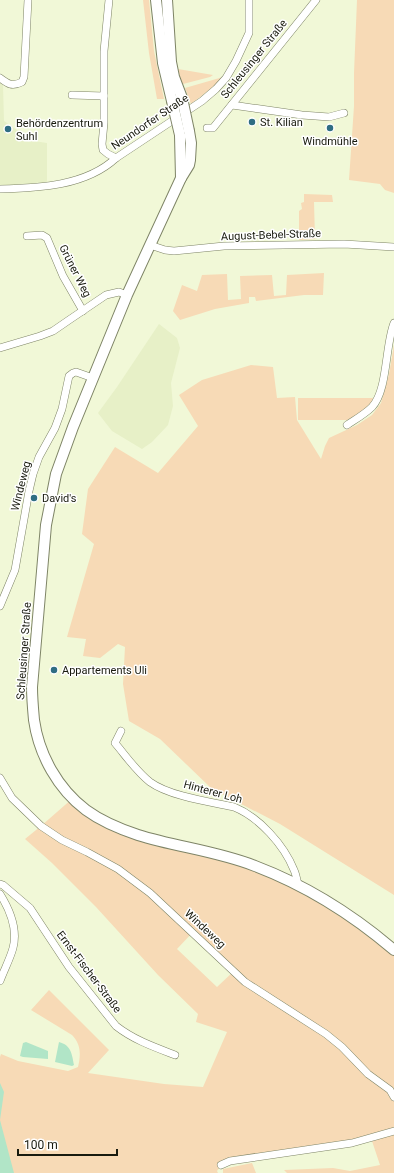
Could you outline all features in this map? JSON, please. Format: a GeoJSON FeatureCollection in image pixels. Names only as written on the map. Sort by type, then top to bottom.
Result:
{"type":"FeatureCollection","features":[{"type":"Feature","properties":{"kind":"main road"},"geometry":{"type":"LineString","coordinates":[[156,0],[163,64],[177,100]]}},
{"type":"Feature","properties":{"kind":"main road"},"geometry":{"type":"LineString","coordinates":[[150,245],[181,178],[185,133],[177,100],[171,62],[167,0]]}},
{"type":"Feature","properties":{"kind":"main road","name":"Schleusinger Straße"},"geometry":{"type":"LineString","coordinates":[[150,245],[127,295],[73,426],[56,474],[46,525],[32,687],[34,721],[41,747],[47,761],[61,784],[86,810],[101,819],[116,827],[137,835],[231,858],[255,866],[298,885],[356,921],[394,950]]}},
{"type":"Feature","properties":{"kind":"street"},"geometry":{"type":"LineString","coordinates":[[0,78],[11,85],[16,85],[22,82],[24,78],[28,0]]}},
{"type":"Feature","properties":{"kind":"street"},"geometry":{"type":"LineString","coordinates":[[109,0],[104,51],[102,144],[103,150],[116,158]]}},
{"type":"Feature","properties":{"kind":"street","name":"Neundorfer Straße"},"geometry":{"type":"LineString","coordinates":[[0,189],[57,185],[96,172],[108,166],[116,158],[198,103],[216,89],[226,78],[236,61],[249,33],[249,0]]}},
{"type":"Feature","properties":{"kind":"street","name":"Schleusinger Straße"},"geometry":{"type":"LineString","coordinates":[[207,128],[213,128],[316,0]]}},
{"type":"Feature","properties":{"kind":"street"},"geometry":{"type":"LineString","coordinates":[[72,95],[104,96]]}},
{"type":"Feature","properties":{"kind":"street"},"geometry":{"type":"LineString","coordinates":[[232,105],[302,115],[329,117],[344,113]]}},
{"type":"Feature","properties":{"kind":"street","name":"Grüner Weg"},"geometry":{"type":"LineString","coordinates":[[27,236],[42,236],[47,238],[63,276],[83,310]]}},
{"type":"Feature","properties":{"kind":"street","name":"August-Bebel-Straße"},"geometry":{"type":"LineString","coordinates":[[150,245],[164,250],[174,251],[224,246],[298,244],[344,244],[394,247]]}},
{"type":"Feature","properties":{"kind":"street","name":"Grüner Weg"},"geometry":{"type":"LineString","coordinates":[[0,348],[40,336],[58,327],[106,295],[119,292],[127,295]]}},
{"type":"Feature","properties":{"kind":"street"},"geometry":{"type":"LineString","coordinates":[[347,425],[373,406],[380,394],[391,331],[394,323]]}},
{"type":"Feature","properties":{"kind":"street","name":"Windeweg"},"geometry":{"type":"LineString","coordinates":[[0,606],[15,570],[33,474],[39,457],[55,428],[62,409],[70,376],[73,372],[76,372],[93,378]]}},
{"type":"Feature","properties":{"kind":"street","name":"Hinterer Loh"},"geometry":{"type":"LineString","coordinates":[[121,731],[115,743],[151,783],[167,791],[242,810],[268,830],[276,839],[294,870],[298,885]]}},
{"type":"Feature","properties":{"kind":"street","name":"Windeweg"},"geometry":{"type":"LineString","coordinates":[[0,778],[12,798],[41,826],[62,840],[118,869],[150,893],[245,982],[326,1034],[342,1047],[368,1074],[390,1090],[394,1097]]}},
{"type":"Feature","properties":{"kind":"street","name":"Ernst-Fischer-Straße"},"geometry":{"type":"LineString","coordinates":[[0,884],[4,885],[30,908],[69,967],[116,1026],[125,1033],[146,1044],[175,1055]]}},
{"type":"Feature","properties":{"kind":"street"},"geometry":{"type":"LineString","coordinates":[[0,894],[8,907],[12,918],[14,934],[13,948],[0,981]]}},
{"type":"Feature","properties":{"kind":"street"},"geometry":{"type":"LineString","coordinates":[[221,1165],[230,1161],[352,1143],[394,1131]]}},
{"type":"Feature","properties":{"kind":"shaded area"},"geometry":{"type":"Polygon","coordinates":[[[143,0],[149,0],[154,51],[164,99],[157,99],[149,53],[143,0]]]}},
{"type":"Feature","properties":{"kind":"shaded area"},"geometry":{"type":"Polygon","coordinates":[[[357,0],[394,0],[394,193],[385,190],[380,184],[349,180],[354,106],[357,0]]]}},
{"type":"Feature","properties":{"kind":"shaded area"},"geometry":{"type":"Polygon","coordinates":[[[178,69],[213,75],[183,84],[178,69]]]}},
{"type":"Feature","properties":{"kind":"shaded area"},"geometry":{"type":"Polygon","coordinates":[[[223,77],[213,87],[191,104],[185,88],[223,77]]]}},
{"type":"Feature","properties":{"kind":"shaded area","name":"Behördenzentrum Suhl"},"geometry":{"type":"Polygon","coordinates":[[[0,83],[3,85],[4,121],[27,137],[27,140],[47,143],[47,182],[0,186],[0,83]]]}},
{"type":"Feature","properties":{"kind":"shaded area"},"geometry":{"type":"Polygon","coordinates":[[[304,194],[332,195],[333,202],[314,202],[315,239],[299,240],[299,211],[302,209],[301,203],[304,202],[304,194]]]}},
{"type":"Feature","properties":{"kind":"shaded area"},"geometry":{"type":"Polygon","coordinates":[[[324,273],[323,295],[304,295],[256,301],[255,297],[249,297],[249,303],[215,309],[180,320],[173,311],[182,285],[197,291],[202,275],[227,274],[228,300],[241,299],[240,276],[272,275],[274,296],[286,295],[287,275],[324,273]]]}},
{"type":"Feature","properties":{"kind":"shaded area"},"geometry":{"type":"Polygon","coordinates":[[[159,324],[177,338],[180,348],[171,383],[173,406],[168,425],[152,442],[142,449],[112,431],[98,413],[159,324]]]}},
{"type":"Feature","properties":{"kind":"shaded area"},"geometry":{"type":"Polygon","coordinates":[[[394,345],[394,895],[280,824],[212,789],[160,739],[129,721],[123,684],[125,647],[118,644],[100,658],[83,656],[86,639],[67,637],[94,544],[82,534],[88,489],[115,447],[158,473],[198,426],[179,395],[202,380],[251,365],[273,367],[277,398],[295,397],[297,420],[321,459],[329,438],[357,425],[372,415],[381,403],[389,374],[394,345]]]}},
{"type":"Feature","properties":{"kind":"shaded area"},"geometry":{"type":"Polygon","coordinates":[[[298,398],[373,398],[371,404],[359,414],[347,420],[298,420],[298,398]]]}},
{"type":"Feature","properties":{"kind":"shaded area"},"geometry":{"type":"Polygon","coordinates":[[[73,798],[101,819],[281,876],[394,950],[394,1173],[287,1173],[284,1170],[333,1168],[350,1171],[380,1165],[371,1138],[221,1165],[217,1171],[218,1173],[0,1173],[1,1054],[18,1061],[68,1071],[78,1067],[80,1050],[75,1038],[31,1010],[49,990],[109,1050],[88,1073],[164,1084],[203,1087],[227,1032],[196,1022],[198,1014],[158,975],[96,907],[52,863],[25,839],[73,798]],[[193,932],[177,949],[217,987],[234,971],[193,932]]]}},
{"type":"Feature","properties":{"kind":"shaded area"},"geometry":{"type":"Polygon","coordinates":[[[26,1042],[48,1051],[48,1059],[20,1056],[23,1043],[26,1042]]]}},
{"type":"Feature","properties":{"kind":"shaded area"},"geometry":{"type":"Polygon","coordinates":[[[59,1042],[66,1045],[72,1054],[74,1065],[72,1066],[55,1062],[59,1042]]]}},
{"type":"Feature","properties":{"kind":"shaded area"},"geometry":{"type":"Polygon","coordinates":[[[0,1083],[4,1092],[0,1120],[0,1083]]]}},
{"type":"Feature","properties":{"kind":"shaded area"},"geometry":{"type":"Polygon","coordinates":[[[0,1120],[14,1173],[0,1173],[0,1120]]]}},
{"type":"Feature","properties":{"kind":"shaded area"},"geometry":{"type":"Polygon","coordinates":[[[252,1163],[256,1173],[223,1173],[223,1169],[252,1163]]]}},
{"type":"Feature","properties":{"kind":"place","name":"St. Kilian"},"geometry":{"type":"Point","coordinates":[252,122]}},
{"type":"Feature","properties":{"kind":"place","name":"Windmühle"},"geometry":{"type":"Point","coordinates":[330,128]}},
{"type":"Feature","properties":{"kind":"place","name":"Behördenzentrum Suhl"},"geometry":{"type":"Point","coordinates":[8,129]}},
{"type":"Feature","properties":{"kind":"place","name":"David's"},"geometry":{"type":"Point","coordinates":[34,498]}},
{"type":"Feature","properties":{"kind":"place","name":"Appartements Uli"},"geometry":{"type":"Point","coordinates":[54,670]}}]}
